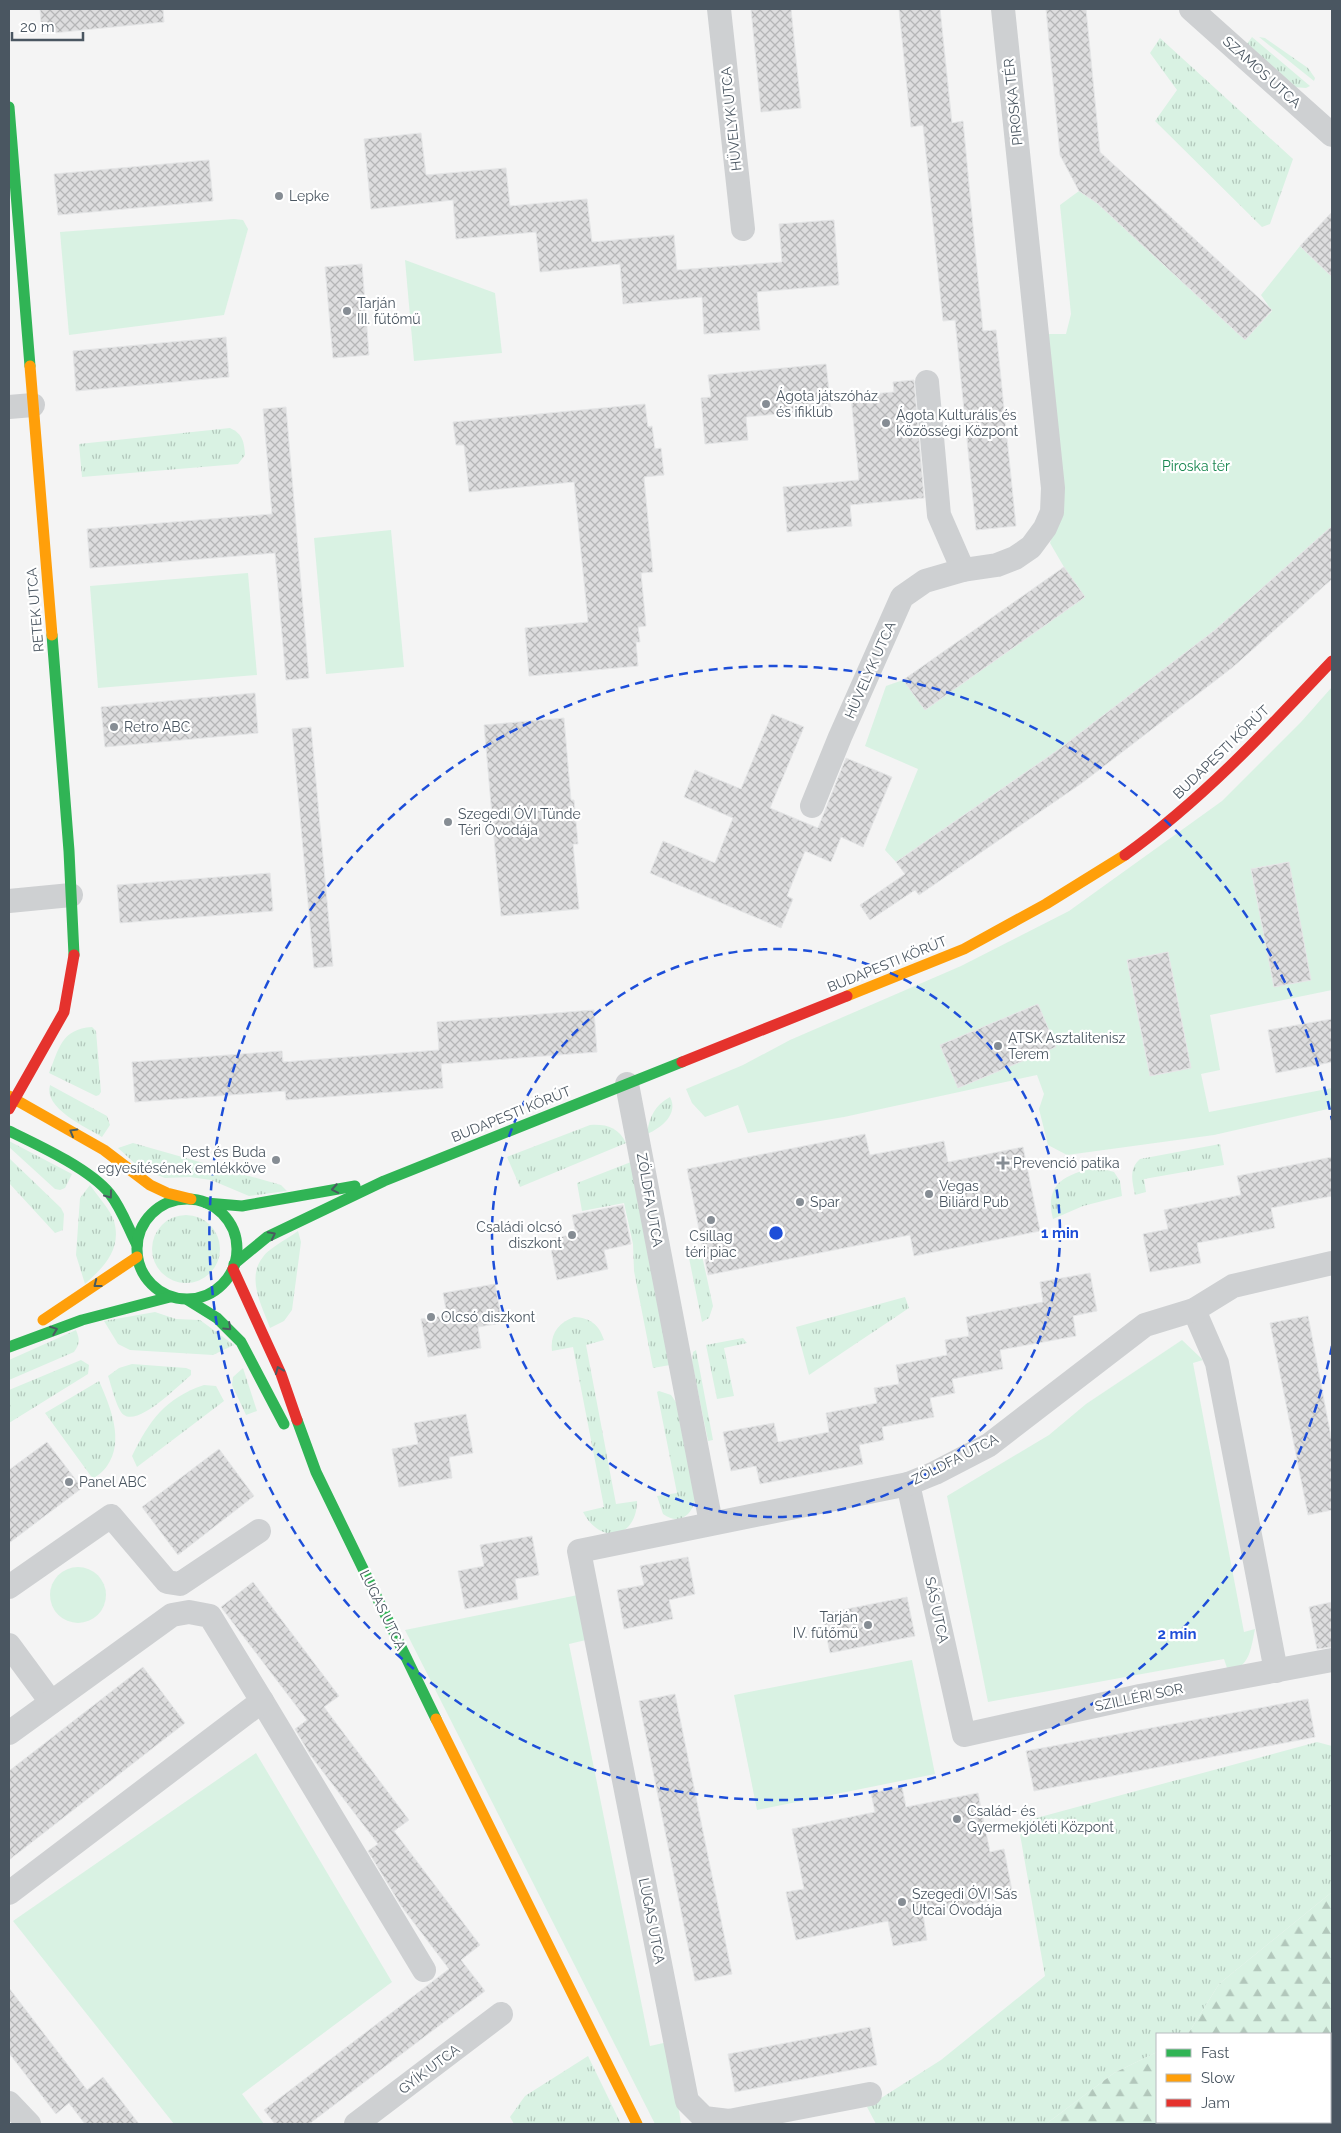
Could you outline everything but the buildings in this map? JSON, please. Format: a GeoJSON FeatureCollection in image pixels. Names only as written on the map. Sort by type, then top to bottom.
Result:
{"type":"FeatureCollection","features":[{"type":"Feature","properties":{"kind":"street","name":"HÜVELYK UTCA"},"geometry":{"type":"LineString","coordinates":[[719,9],[743,229]]}},
{"type":"Feature","properties":{"kind":"street","name":"PIROSKA TÉR"},"geometry":{"type":"LineString","coordinates":[[1004,9],[1053,488],[1052,512],[1045,528],[1031,547]]}},
{"type":"Feature","properties":{"kind":"street","name":"SZAMOS UTCA"},"geometry":{"type":"LineString","coordinates":[[1191,9],[1332,135]]}},
{"type":"Feature","properties":{"kind":"street","name":"RETEK UTCA"},"geometry":{"type":"LineString","coordinates":[[9,107],[71,895],[74,954],[64,1012],[12,1097],[9,1109]]}},
{"type":"Feature","properties":{"kind":"street"},"geometry":{"type":"LineString","coordinates":[[927,382],[939,515],[963,570]]}},
{"type":"Feature","properties":{"kind":"street"},"geometry":{"type":"LineString","coordinates":[[9,407],[33,405]]}},
{"type":"Feature","properties":{"kind":"street","name":"HÜVELYK UTCA"},"geometry":{"type":"LineString","coordinates":[[812,806],[840,737],[902,597],[925,581],[963,570],[996,565],[1015,558],[1031,547]]}},
{"type":"Feature","properties":{"kind":"street","name":"BUDAPESTI KÖRÚT"},"geometry":{"type":"LineString","coordinates":[[233,1267],[267,1237],[384,1181],[964,949],[1032,913],[1094,876],[1175,816],[1240,758],[1332,662]]}},
{"type":"Feature","properties":{"kind":"street"},"geometry":{"type":"LineString","coordinates":[[9,901],[71,895]]}},
{"type":"Feature","properties":{"kind":"street","name":"ZÖLDFA UTCA"},"geometry":{"type":"LineString","coordinates":[[627,1084],[711,1523]]}},
{"type":"Feature","properties":{"kind":"street"},"geometry":{"type":"LineString","coordinates":[[9,1130],[79,1170],[109,1192],[137,1251],[141,1270],[158,1291],[170,1297],[188,1300],[202,1297],[214,1291],[225,1282],[233,1267],[237,1248],[231,1226],[221,1212],[206,1203],[167,1193],[150,1185],[104,1150],[12,1097]]}},
{"type":"Feature","properties":{"kind":"street","name":"BUDAPESTI KÖRÚT"},"geometry":{"type":"LineString","coordinates":[[206,1203],[242,1206],[384,1181]]}},
{"type":"Feature","properties":{"kind":"street"},"geometry":{"type":"LineString","coordinates":[[9,1340],[74,1302],[137,1251],[140,1230],[148,1216],[160,1206],[175,1200],[190,1199]]}},
{"type":"Feature","properties":{"kind":"street","name":"ZÖLDFA UTCA"},"geometry":{"type":"LineString","coordinates":[[579,1551],[908,1484],[935,1473],[989,1445],[1144,1325],[1194,1310],[1233,1286],[1332,1263]]}},
{"type":"Feature","properties":{"kind":"street","name":"LUGAS UTCA"},"geometry":{"type":"LineString","coordinates":[[233,1267],[271,1351],[316,1472],[397,1641],[637,2124]]}},
{"type":"Feature","properties":{"kind":"street"},"geometry":{"type":"LineString","coordinates":[[9,1347],[82,1320],[170,1297]]}},
{"type":"Feature","properties":{"kind":"street","name":"LUGAS UTCA"},"geometry":{"type":"LineString","coordinates":[[188,1300],[209,1311],[232,1330],[241,1342],[282,1421],[316,1472]]}},
{"type":"Feature","properties":{"kind":"street"},"geometry":{"type":"LineString","coordinates":[[1194,1310],[1217,1363],[1276,1671]]}},
{"type":"Feature","properties":{"kind":"street","name":"SÁS UTCA"},"geometry":{"type":"LineString","coordinates":[[908,1484],[964,1735]]}},
{"type":"Feature","properties":{"kind":"street"},"geometry":{"type":"LineString","coordinates":[[9,1587],[112,1516],[168,1582],[180,1584],[259,1531]]}},
{"type":"Feature","properties":{"kind":"street","name":"LUGAS UTCA"},"geometry":{"type":"LineString","coordinates":[[579,1551],[687,2101],[704,2118],[729,2121],[870,2094]]}},
{"type":"Feature","properties":{"kind":"street"},"geometry":{"type":"LineString","coordinates":[[9,1733],[172,1615],[189,1612],[210,1616],[424,1970]]}},
{"type":"Feature","properties":{"kind":"street"},"geometry":{"type":"LineString","coordinates":[[9,1645],[52,1702]]}},
{"type":"Feature","properties":{"kind":"street","name":"SZILLÉRI SOR"},"geometry":{"type":"LineString","coordinates":[[964,1735],[1140,1696],[1324,1662]]}},
{"type":"Feature","properties":{"kind":"street"},"geometry":{"type":"LineString","coordinates":[[9,1893],[262,1701]]}},
{"type":"Feature","properties":{"kind":"street","name":"GYÍK UTCA"},"geometry":{"type":"LineString","coordinates":[[356,2124],[502,2014]]}},
{"type":"Feature","properties":{"kind":"street"},"geometry":{"type":"LineString","coordinates":[[9,2103],[29,2124]]}},
{"type":"Feature","properties":{"kind":"green space"},"geometry":{"type":"Polygon","coordinates":[[[1252,37],[1310,86],[1306,88],[1293,87],[1247,44],[1252,37]]]}},
{"type":"Feature","properties":{"kind":"green space"},"geometry":{"type":"Polygon","coordinates":[[[1259,37],[1265,38],[1308,68],[1315,78],[1314,81],[1259,37]]]}},
{"type":"Feature","properties":{"kind":"green space"},"geometry":{"type":"Polygon","coordinates":[[[1160,38],[1293,159],[1270,224],[1262,227],[1155,121],[1177,90],[1150,53],[1160,38]]]}},
{"type":"Feature","properties":{"kind":"green space","name":"Piroska tér"},"geometry":{"type":"Polygon","coordinates":[[[1079,191],[1097,203],[1245,340],[1272,311],[1261,295],[1300,246],[1332,277],[1332,526],[1215,630],[1058,750],[896,862],[885,850],[918,769],[865,746],[886,686],[903,680],[925,710],[1085,597],[1050,543],[1063,503],[1044,334],[1066,334],[1071,314],[1060,205],[1079,191]]]}},
{"type":"Feature","properties":{"kind":"green space"},"geometry":{"type":"Polygon","coordinates":[[[234,219],[243,220],[248,229],[224,315],[69,335],[60,232],[234,219]]]}},
{"type":"Feature","properties":{"kind":"green space"},"geometry":{"type":"Polygon","coordinates":[[[405,260],[495,293],[502,353],[414,361],[405,260]]]}},
{"type":"Feature","properties":{"kind":"green space"},"geometry":{"type":"Polygon","coordinates":[[[230,428],[238,433],[243,442],[245,455],[238,464],[82,477],[79,444],[230,428]]]}},
{"type":"Feature","properties":{"kind":"green space"},"geometry":{"type":"Polygon","coordinates":[[[391,530],[404,667],[326,674],[314,538],[391,530]]]}},
{"type":"Feature","properties":{"kind":"green space"},"geometry":{"type":"Polygon","coordinates":[[[248,573],[257,675],[98,688],[90,586],[248,573]]]}},
{"type":"Feature","properties":{"kind":"green space"},"geometry":{"type":"Polygon","coordinates":[[[1332,687],[1332,990],[1210,1015],[1220,1070],[1201,1074],[1209,1112],[1332,1088],[1332,1108],[1214,1135],[1067,1155],[1048,1145],[1039,1109],[1044,1094],[1037,1075],[844,1117],[748,1133],[738,1105],[705,1117],[692,1103],[686,1089],[743,1065],[790,1040],[961,966],[1069,911],[1222,801],[1301,722],[1332,687]],[[1288,862],[1251,869],[1274,987],[1311,980],[1288,862]],[[1168,952],[1127,960],[1151,1076],[1191,1068],[1168,952]],[[1038,1004],[940,1045],[958,1088],[1056,1047],[1038,1004]]]}},
{"type":"Feature","properties":{"kind":"green space"},"geometry":{"type":"Polygon","coordinates":[[[92,1027],[96,1031],[101,1092],[96,1096],[49,1073],[59,1048],[67,1036],[82,1029],[92,1027]]]}},
{"type":"Feature","properties":{"kind":"green space"},"geometry":{"type":"Polygon","coordinates":[[[50,1085],[107,1116],[110,1125],[102,1137],[67,1116],[59,1109],[50,1093],[50,1085]]]}},
{"type":"Feature","properties":{"kind":"green space"},"geometry":{"type":"Polygon","coordinates":[[[670,1097],[672,1109],[667,1120],[647,1134],[649,1122],[654,1112],[660,1104],[670,1097]]]}},
{"type":"Feature","properties":{"kind":"green space"},"geometry":{"type":"Polygon","coordinates":[[[590,1125],[606,1126],[615,1130],[626,1143],[520,1187],[507,1157],[590,1125]]]}},
{"type":"Feature","properties":{"kind":"green space"},"geometry":{"type":"Polygon","coordinates":[[[9,1141],[72,1174],[65,1188],[55,1189],[9,1147],[9,1141]]]}},
{"type":"Feature","properties":{"kind":"green space"},"geometry":{"type":"Polygon","coordinates":[[[133,1143],[281,1185],[287,1191],[249,1196],[211,1180],[190,1177],[165,1178],[141,1169],[118,1148],[133,1143]]]}},
{"type":"Feature","properties":{"kind":"green space"},"geometry":{"type":"Polygon","coordinates":[[[1220,1144],[1224,1165],[1144,1179],[1146,1192],[1135,1195],[1133,1172],[1136,1163],[1140,1159],[1220,1144]]]}},
{"type":"Feature","properties":{"kind":"green space"},"geometry":{"type":"Polygon","coordinates":[[[9,1158],[61,1208],[64,1214],[63,1230],[55,1233],[9,1183],[9,1158]]]}},
{"type":"Feature","properties":{"kind":"green space"},"geometry":{"type":"Polygon","coordinates":[[[631,1162],[670,1365],[653,1368],[634,1271],[633,1244],[624,1203],[582,1211],[577,1183],[631,1162]]]}},
{"type":"Feature","properties":{"kind":"green space"},"geometry":{"type":"Polygon","coordinates":[[[1096,1167],[1114,1172],[1120,1181],[1122,1196],[1083,1206],[1053,1219],[1051,1206],[1055,1188],[1067,1177],[1096,1167]]]}},
{"type":"Feature","properties":{"kind":"green space"},"geometry":{"type":"Polygon","coordinates":[[[90,1185],[114,1221],[116,1240],[110,1257],[85,1284],[76,1255],[80,1198],[90,1185]]]}},
{"type":"Feature","properties":{"kind":"green space"},"geometry":{"type":"Polygon","coordinates":[[[186,1215],[199,1218],[210,1225],[217,1236],[220,1249],[217,1262],[210,1273],[199,1280],[186,1283],[173,1280],[162,1273],[155,1262],[152,1249],[155,1236],[162,1225],[173,1218],[186,1215]]]}},
{"type":"Feature","properties":{"kind":"green space"},"geometry":{"type":"Polygon","coordinates":[[[298,1231],[301,1242],[292,1310],[284,1321],[270,1328],[257,1292],[256,1274],[258,1265],[270,1250],[298,1231]]]}},
{"type":"Feature","properties":{"kind":"green space"},"geometry":{"type":"Polygon","coordinates":[[[701,1251],[713,1306],[709,1318],[702,1322],[688,1253],[701,1251]]]}},
{"type":"Feature","properties":{"kind":"green space"},"geometry":{"type":"Polygon","coordinates":[[[905,1297],[909,1308],[809,1375],[796,1327],[905,1297]]]}},
{"type":"Feature","properties":{"kind":"green space"},"geometry":{"type":"Polygon","coordinates":[[[155,1312],[176,1319],[200,1320],[234,1345],[213,1355],[130,1350],[118,1344],[104,1321],[155,1312]]]}},
{"type":"Feature","properties":{"kind":"green space"},"geometry":{"type":"Polygon","coordinates":[[[574,1317],[589,1320],[597,1326],[604,1340],[586,1345],[616,1504],[637,1501],[631,1523],[625,1530],[617,1533],[599,1530],[590,1523],[583,1512],[604,1507],[573,1347],[552,1351],[552,1339],[556,1330],[568,1319],[574,1317]]]}},
{"type":"Feature","properties":{"kind":"green space"},"geometry":{"type":"Polygon","coordinates":[[[76,1330],[79,1341],[74,1352],[9,1380],[9,1360],[76,1330]]]}},
{"type":"Feature","properties":{"kind":"green space"},"geometry":{"type":"Polygon","coordinates":[[[743,1338],[747,1343],[724,1348],[734,1396],[717,1399],[706,1345],[743,1338]]]}},
{"type":"Feature","properties":{"kind":"green space"},"geometry":{"type":"Polygon","coordinates":[[[1182,1340],[1203,1360],[1193,1363],[1244,1632],[1255,1629],[1248,1656],[1241,1666],[1228,1671],[1224,1659],[988,1702],[947,1496],[1049,1435],[1086,1404],[1182,1340]]]}},
{"type":"Feature","properties":{"kind":"green space"},"geometry":{"type":"Polygon","coordinates":[[[696,1350],[713,1440],[708,1441],[692,1362],[693,1352],[696,1350]]]}},
{"type":"Feature","properties":{"kind":"green space"},"geometry":{"type":"Polygon","coordinates":[[[81,1360],[89,1365],[88,1374],[9,1423],[9,1390],[81,1360]]]}},
{"type":"Feature","properties":{"kind":"green space"},"geometry":{"type":"Polygon","coordinates":[[[132,1364],[186,1368],[191,1370],[191,1375],[149,1410],[131,1417],[121,1413],[108,1376],[119,1368],[132,1364]]]}},
{"type":"Feature","properties":{"kind":"green space"},"geometry":{"type":"Polygon","coordinates":[[[243,1368],[257,1411],[246,1415],[232,1385],[233,1377],[243,1368]]]}},
{"type":"Feature","properties":{"kind":"green space"},"geometry":{"type":"Polygon","coordinates":[[[99,1381],[114,1424],[115,1446],[107,1466],[93,1479],[45,1413],[99,1381]]]}},
{"type":"Feature","properties":{"kind":"green space"},"geometry":{"type":"Polygon","coordinates":[[[204,1385],[216,1386],[224,1401],[137,1467],[132,1456],[145,1432],[160,1412],[190,1390],[204,1385]]]}},
{"type":"Feature","properties":{"kind":"green space"},"geometry":{"type":"Polygon","coordinates":[[[657,1392],[671,1395],[678,1405],[695,1500],[687,1515],[679,1519],[663,1514],[657,1496],[677,1493],[657,1392]]]}},
{"type":"Feature","properties":{"kind":"green space"},"geometry":{"type":"Polygon","coordinates":[[[78,1567],[93,1572],[101,1580],[106,1595],[101,1610],[93,1618],[78,1623],[63,1618],[55,1610],[50,1595],[55,1580],[63,1572],[78,1567]]]}},
{"type":"Feature","properties":{"kind":"green space"},"geometry":{"type":"Polygon","coordinates":[[[578,1595],[586,1640],[569,1644],[650,2046],[668,2042],[681,2124],[655,2124],[405,1630],[578,1595]]]}},
{"type":"Feature","properties":{"kind":"green space"},"geometry":{"type":"Polygon","coordinates":[[[912,1660],[935,1774],[757,1810],[734,1695],[912,1660]]]}},
{"type":"Feature","properties":{"kind":"green space"},"geometry":{"type":"Polygon","coordinates":[[[1317,1742],[1332,1746],[1332,1892],[1219,1984],[1189,2033],[1156,2033],[1156,2052],[1114,2073],[1046,2124],[876,2124],[867,2107],[941,2060],[1045,1976],[1018,1823],[1317,1742]]]}},
{"type":"Feature","properties":{"kind":"green space"},"geometry":{"type":"Polygon","coordinates":[[[256,1753],[392,1982],[242,2094],[264,2124],[174,2124],[13,1921],[256,1753]]]}},
{"type":"Feature","properties":{"kind":"green space"},"geometry":{"type":"Polygon","coordinates":[[[1332,1892],[1332,2124],[1046,2124],[1114,2073],[1156,2052],[1156,2123],[1331,2123],[1331,2033],[1189,2033],[1219,1984],[1332,1892]]]}},
{"type":"Feature","properties":{"kind":"green space"},"geometry":{"type":"Polygon","coordinates":[[[588,2056],[621,2124],[514,2124],[510,2117],[525,2096],[588,2056]]]}},
{"type":"Feature","properties":{"kind":"traffic: fast"},"geometry":{"type":"LineString","coordinates":[[9,107],[30,366]]}},
{"type":"Feature","properties":{"kind":"traffic: fast"},"geometry":{"type":"LineString","coordinates":[[52,635],[69,851],[74,955]]}},
{"type":"Feature","properties":{"kind":"traffic: fast"},"geometry":{"type":"LineString","coordinates":[[234,1264],[267,1237],[384,1181],[682,1062]]}},
{"type":"Feature","properties":{"kind":"traffic: fast"},"geometry":{"type":"LineString","coordinates":[[9,1131],[63,1158],[101,1185],[118,1206],[137,1245]]}},
{"type":"Feature","properties":{"kind":"traffic: fast"},"geometry":{"type":"LineString","coordinates":[[206,1203],[242,1206],[355,1186]]}},
{"type":"Feature","properties":{"kind":"traffic: fast"},"geometry":{"type":"LineString","coordinates":[[187,1199],[197,1200],[215,1207],[229,1221],[236,1239],[237,1249],[236,1259],[229,1277],[215,1291],[197,1298],[187,1299],[177,1298],[159,1291],[145,1277],[138,1259],[137,1249],[138,1239],[145,1221],[159,1207],[177,1200],[187,1199]]}},
{"type":"Feature","properties":{"kind":"traffic: fast"},"geometry":{"type":"LineString","coordinates":[[9,1347],[82,1320],[170,1297]]}},
{"type":"Feature","properties":{"kind":"traffic: fast"},"geometry":{"type":"LineString","coordinates":[[188,1300],[217,1318],[241,1342],[284,1424]]}},
{"type":"Feature","properties":{"kind":"traffic: fast"},"geometry":{"type":"LineString","coordinates":[[297,1420],[316,1472],[436,1719]]}},
{"type":"Feature","properties":{"kind":"traffic: slow"},"geometry":{"type":"LineString","coordinates":[[30,366],[52,635]]}},
{"type":"Feature","properties":{"kind":"traffic: slow"},"geometry":{"type":"LineString","coordinates":[[847,996],[964,949],[1046,904],[1125,855]]}},
{"type":"Feature","properties":{"kind":"traffic: slow"},"geometry":{"type":"LineString","coordinates":[[9,1096],[104,1150],[150,1185],[167,1193],[191,1199]]}},
{"type":"Feature","properties":{"kind":"traffic: slow"},"geometry":{"type":"LineString","coordinates":[[43,1320],[137,1257]]}},
{"type":"Feature","properties":{"kind":"traffic: slow"},"geometry":{"type":"LineString","coordinates":[[436,1719],[637,2124]]}},
{"type":"Feature","properties":{"kind":"traffic: jam"},"geometry":{"type":"LineString","coordinates":[[1125,855],[1208,787],[1259,738],[1332,661]]}},
{"type":"Feature","properties":{"kind":"traffic: jam"},"geometry":{"type":"LineString","coordinates":[[9,1109],[64,1012],[74,955]]}},
{"type":"Feature","properties":{"kind":"traffic: jam"},"geometry":{"type":"LineString","coordinates":[[682,1062],[847,996]]}},
{"type":"Feature","properties":{"kind":"traffic: jam"},"geometry":{"type":"LineString","coordinates":[[233,1269],[281,1374],[297,1420]]}},
{"type":"Feature","properties":{"kind":"place","name":"Lepke"},"geometry":{"type":"Point","coordinates":[279,196]}},
{"type":"Feature","properties":{"kind":"place","name":"Tarján III. fűtőmű"},"geometry":{"type":"Point","coordinates":[347,311]}},
{"type":"Feature","properties":{"kind":"place","name":"Ágota játszóház és ifiklub"},"geometry":{"type":"Point","coordinates":[766,404]}},
{"type":"Feature","properties":{"kind":"place","name":"Ágota Kulturális és Közösségi Központ"},"geometry":{"type":"Point","coordinates":[886,423]}},
{"type":"Feature","properties":{"kind":"place","name":"Retro ABC"},"geometry":{"type":"Point","coordinates":[114,727]}},
{"type":"Feature","properties":{"kind":"place","name":"Szegedi ÓVI Tünde Téri Óvodája"},"geometry":{"type":"Point","coordinates":[448,822]}},
{"type":"Feature","properties":{"kind":"place","name":"ATSK Asztalitenisz Terem"},"geometry":{"type":"Point","coordinates":[998,1046]}},
{"type":"Feature","properties":{"kind":"place","name":"Pest és Buda egyesítésének emlékköve"},"geometry":{"type":"Point","coordinates":[276,1160]}},
{"type":"Feature","properties":{"kind":"place","name":"Prevenció patika"},"geometry":{"type":"Point","coordinates":[1003,1163]}},
{"type":"Feature","properties":{"kind":"place","name":"Vegas Biliárd Pub"},"geometry":{"type":"Point","coordinates":[929,1194]}},
{"type":"Feature","properties":{"kind":"place","name":"Spar"},"geometry":{"type":"Point","coordinates":[800,1202]}},
{"type":"Feature","properties":{"kind":"place","name":"Csillag téri piac"},"geometry":{"type":"Point","coordinates":[711,1220]}},
{"type":"Feature","properties":{"kind":"place","name":"Családi olcsó diszkont"},"geometry":{"type":"Point","coordinates":[572,1235]}},
{"type":"Feature","properties":{"kind":"place","name":"Olcsó diszkont"},"geometry":{"type":"Point","coordinates":[431,1317]}},
{"type":"Feature","properties":{"kind":"place","name":"Panel ABC"},"geometry":{"type":"Point","coordinates":[69,1482]}},
{"type":"Feature","properties":{"kind":"place","name":"Tarján IV. fűtőmű"},"geometry":{"type":"Point","coordinates":[868,1625]}},
{"type":"Feature","properties":{"kind":"place","name":"Család- és Gyermekjóléti Központ"},"geometry":{"type":"Point","coordinates":[957,1819]}},
{"type":"Feature","properties":{"kind":"place","name":"Szegedi ÓVI Sás Utcai Óvodája"},"geometry":{"type":"Point","coordinates":[902,1902]}}]}
